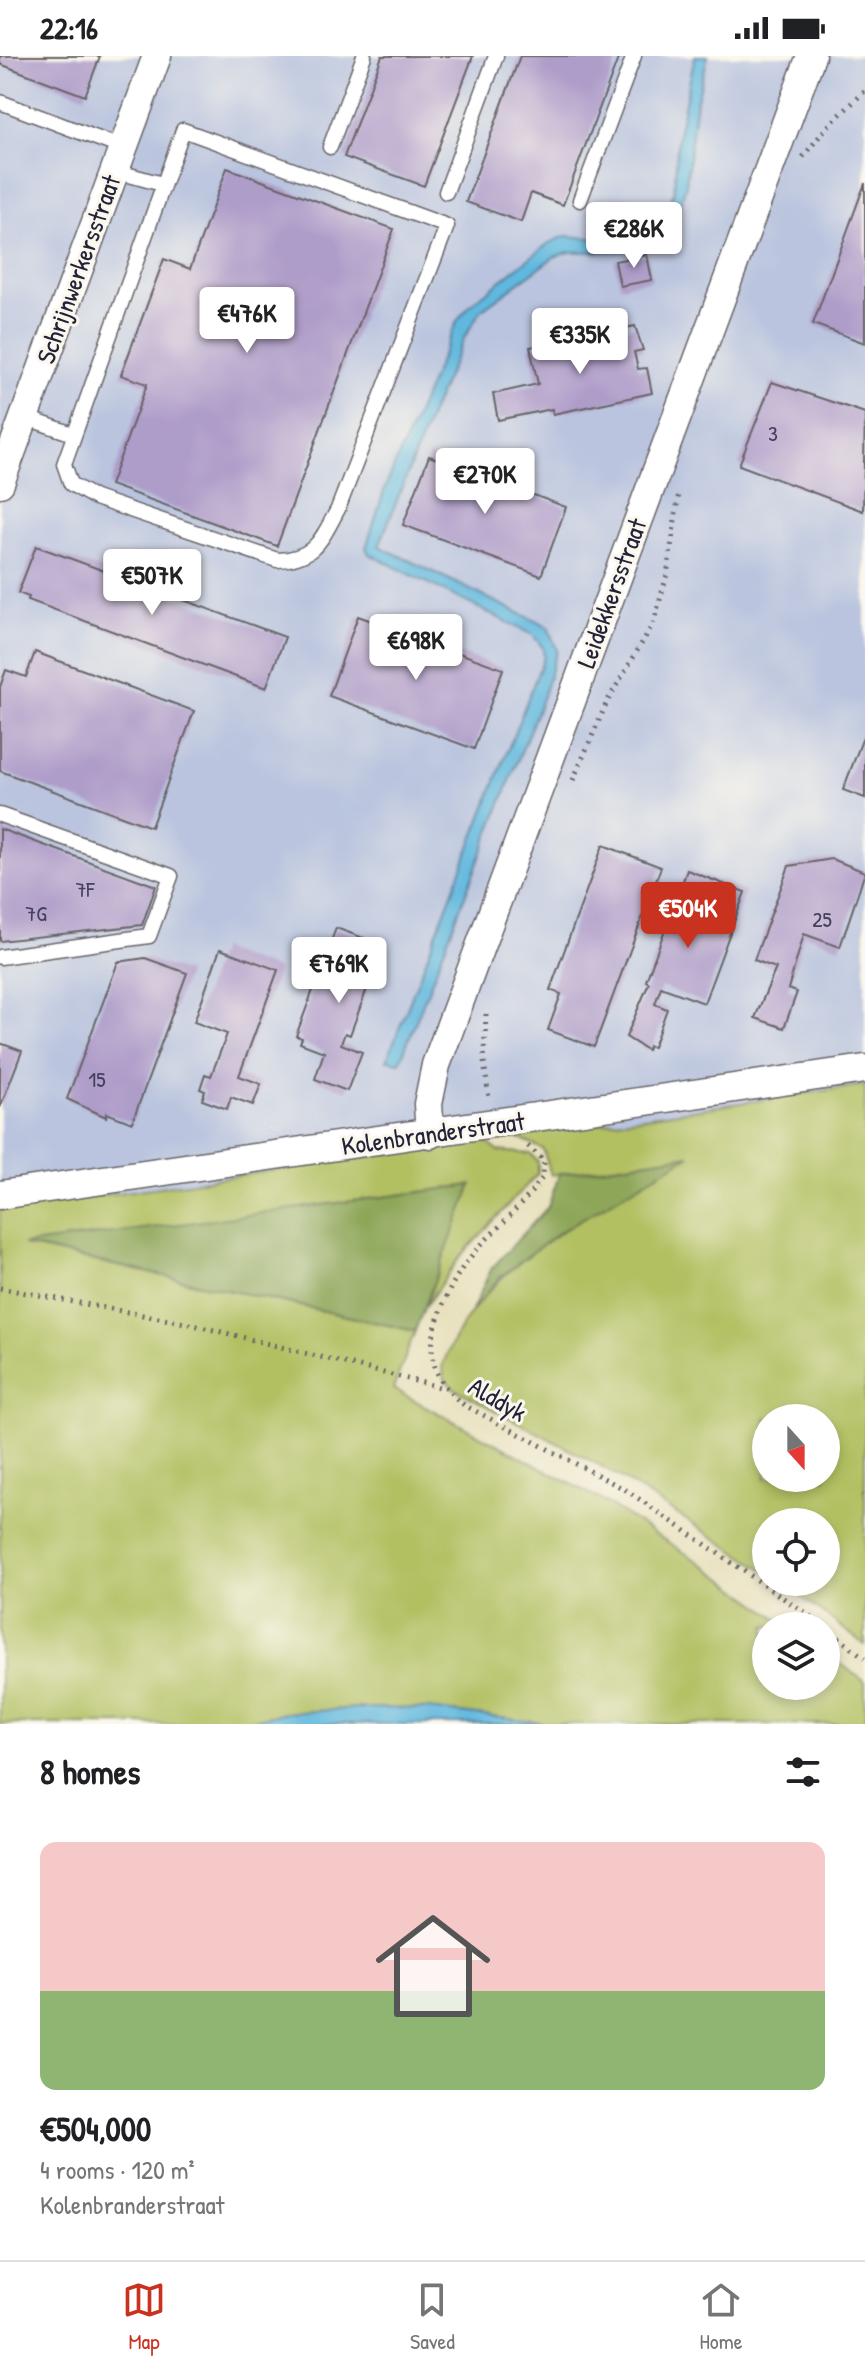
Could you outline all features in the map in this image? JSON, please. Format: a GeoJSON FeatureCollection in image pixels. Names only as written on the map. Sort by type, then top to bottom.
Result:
{"type":"FeatureCollection","features":[{"type":"Feature","properties":{"kind":"street","name":"Schrijnwerkersstraat"},"geometry":{"type":"LineString","coordinates":[[0,483],[157,56]]}},
{"type":"Feature","properties":{"kind":"street","name":"Leidekkersstraat"},"geometry":{"type":"LineString","coordinates":[[430,1134],[428,1104],[436,1065],[811,56]]}},
{"type":"Feature","properties":{"kind":"street","name":"Kolenbranderstraat"},"geometry":{"type":"LineString","coordinates":[[0,1195],[865,1069]]}},
{"type":"Feature","properties":{"kind":"lane"},"geometry":{"type":"LineString","coordinates":[[330,147],[364,56]]}},
{"type":"Feature","properties":{"kind":"lane"},"geometry":{"type":"LineString","coordinates":[[446,192],[496,56]]}},
{"type":"Feature","properties":{"kind":"lane"},"geometry":{"type":"LineString","coordinates":[[580,200],[634,56]]}},
{"type":"Feature","properties":{"kind":"lane"},"geometry":{"type":"LineString","coordinates":[[0,102],[162,184]]}},
{"type":"Feature","properties":{"kind":"lane"},"geometry":{"type":"LineString","coordinates":[[183,130],[447,226],[338,509],[318,545],[298,559],[277,560],[95,498],[71,484],[64,464],[73,434],[162,184],[183,130]]}},
{"type":"Feature","properties":{"kind":"lane"},"geometry":{"type":"LineString","coordinates":[[24,417],[73,434]]}},
{"type":"Feature","properties":{"kind":"lane"},"geometry":{"type":"LineString","coordinates":[[0,815],[171,876],[149,936],[0,957]]}},
{"type":"Feature","properties":{"kind":"path"},"geometry":{"type":"LineString","coordinates":[[797,167],[819,135],[865,91]]}},
{"type":"Feature","properties":{"kind":"path"},"geometry":{"type":"LineString","coordinates":[[572,782],[607,702],[653,624],[667,575],[679,489]]}},
{"type":"Feature","properties":{"kind":"path"},"geometry":{"type":"LineString","coordinates":[[486,1011],[484,1061],[493,1125]]}},
{"type":"Feature","properties":{"kind":"path","name":"Alddyk"},"geometry":{"type":"LineString","coordinates":[[493,1125],[496,1145],[515,1144],[538,1152],[544,1160],[543,1177],[464,1261],[447,1290],[431,1352],[432,1365],[444,1388],[464,1405],[646,1502],[804,1612]]}},
{"type":"Feature","properties":{"kind":"path"},"geometry":{"type":"LineString","coordinates":[[0,1288],[190,1324],[444,1388]]}},
{"type":"Feature","properties":{"kind":"path","name":"Alddyk"},"geometry":{"type":"LineString","coordinates":[[840,1639],[865,1658]]}},
{"type":"Feature","properties":{"kind":"shaded area"},"geometry":{"type":"Polygon","coordinates":[[[0,56],[865,56],[865,1098],[514,1136],[0,1224],[0,56]]]}},
{"type":"Feature","properties":{"kind":"green space"},"geometry":{"type":"Polygon","coordinates":[[[865,1085],[865,1645],[840,1626],[840,1612],[822,1612],[800,1596],[840,1596],[840,1508],[752,1508],[752,1562],[605,1468],[453,1388],[445,1379],[442,1367],[459,1330],[483,1297],[512,1269],[581,1219],[688,1156],[551,1175],[543,1149],[512,1136],[865,1085]]]}},
{"type":"Feature","properties":{"kind":"green space"},"geometry":{"type":"Polygon","coordinates":[[[484,1140],[498,1151],[531,1154],[538,1162],[538,1173],[460,1257],[424,1308],[471,1186],[26,1246],[415,1331],[393,1389],[600,1499],[707,1567],[769,1612],[752,1612],[752,1700],[840,1700],[840,1663],[865,1682],[865,1724],[551,1724],[427,1709],[361,1708],[286,1713],[233,1724],[0,1724],[0,1210],[484,1140]]]}},
{"type":"Feature","properties":{"kind":"green space"},"geometry":{"type":"Polygon","coordinates":[[[690,1155],[558,1233],[499,1278],[471,1313],[491,1269],[548,1207],[559,1174],[690,1155]]]}},
{"type":"Feature","properties":{"kind":"green space"},"geometry":{"type":"Polygon","coordinates":[[[472,1185],[415,1331],[23,1245],[472,1185]]]}},
{"type":"Feature","properties":{"kind":"water"},"geometry":{"type":"Polygon","coordinates":[[[695,56],[708,56],[695,108],[686,184],[678,213],[648,240],[624,251],[569,252],[554,257],[481,310],[464,338],[434,406],[379,546],[548,627],[557,650],[543,696],[400,1062],[387,1060],[544,657],[543,648],[533,635],[369,554],[366,548],[385,488],[457,321],[471,304],[549,243],[565,236],[615,240],[641,231],[668,209],[674,191],[678,134],[695,56]]]}},
{"type":"Feature","properties":{"kind":"water"},"geometry":{"type":"Polygon","coordinates":[[[361,1708],[427,1709],[551,1724],[233,1724],[286,1713],[361,1708]]]}},
{"type":"Feature","properties":{"kind":"building"},"geometry":{"type":"Polygon","coordinates":[[[0,56],[100,56],[85,96],[0,64],[0,56]]]}},
{"type":"Feature","properties":{"kind":"building"},"geometry":{"type":"Polygon","coordinates":[[[382,56],[473,56],[424,186],[344,157],[382,56]]]}},
{"type":"Feature","properties":{"kind":"building"},"geometry":{"type":"Polygon","coordinates":[[[520,56],[619,56],[563,205],[531,193],[521,222],[466,202],[520,56]]]}},
{"type":"Feature","properties":{"kind":"building"},"geometry":{"type":"Polygon","coordinates":[[[227,168],[394,229],[277,546],[110,485],[147,384],[121,375],[164,259],[190,269],[227,168]]]}},
{"type":"Feature","properties":{"kind":"building"},"geometry":{"type":"Polygon","coordinates":[[[865,183],[865,343],[813,324],[865,183]]]}},
{"type":"Feature","properties":{"kind":"building"},"geometry":{"type":"Polygon","coordinates":[[[647,255],[652,280],[620,286],[615,261],[647,255]]]}},
{"type":"Feature","properties":{"kind":"building"},"geometry":{"type":"Polygon","coordinates":[[[635,326],[643,350],[634,352],[638,369],[647,368],[652,393],[553,414],[552,409],[498,420],[493,394],[538,384],[530,347],[578,338],[579,344],[593,340],[592,335],[635,326]]]}},
{"type":"Feature","properties":{"kind":"building"},"geometry":{"type":"Polygon","coordinates":[[[772,382],[865,413],[863,511],[739,465],[772,382]]]}},
{"type":"Feature","properties":{"kind":"building"},"geometry":{"type":"Polygon","coordinates":[[[429,456],[566,507],[541,576],[403,525],[429,456]]]}},
{"type":"Feature","properties":{"kind":"building"},"geometry":{"type":"Polygon","coordinates":[[[36,546],[285,637],[266,688],[28,600],[29,597],[18,593],[36,546]]]}},
{"type":"Feature","properties":{"kind":"building"},"geometry":{"type":"Polygon","coordinates":[[[358,616],[503,669],[474,749],[329,696],[358,616]]]}},
{"type":"Feature","properties":{"kind":"building"},"geometry":{"type":"Polygon","coordinates":[[[35,652],[194,711],[151,827],[0,771],[0,687],[6,670],[26,677],[35,652]]]}},
{"type":"Feature","properties":{"kind":"building"},"geometry":{"type":"Polygon","coordinates":[[[865,732],[865,798],[843,790],[865,732]]]}},
{"type":"Feature","properties":{"kind":"building"},"geometry":{"type":"Polygon","coordinates":[[[0,829],[156,886],[142,925],[0,941],[0,829]]]}},
{"type":"Feature","properties":{"kind":"building"},"geometry":{"type":"Polygon","coordinates":[[[603,845],[661,867],[594,1047],[548,1030],[561,994],[550,990],[603,845]]]}},
{"type":"Feature","properties":{"kind":"building"},"geometry":{"type":"Polygon","coordinates":[[[832,859],[865,872],[840,947],[804,934],[788,989],[797,992],[784,1028],[755,1018],[776,968],[754,960],[789,866],[832,859]]]}},
{"type":"Feature","properties":{"kind":"building"},"geometry":{"type":"Polygon","coordinates":[[[687,870],[745,892],[704,1003],[661,987],[655,1004],[667,1009],[653,1047],[649,1046],[647,1050],[626,1037],[649,983],[646,981],[687,870]]]}},
{"type":"Feature","properties":{"kind":"building"},"geometry":{"type":"Polygon","coordinates":[[[336,928],[383,945],[350,1035],[345,1033],[341,1044],[362,1052],[347,1091],[315,1079],[324,1052],[300,1043],[302,1038],[296,1036],[336,928]]]}},
{"type":"Feature","properties":{"kind":"building"},"geometry":{"type":"Polygon","coordinates":[[[220,949],[278,970],[239,1076],[261,1084],[253,1105],[231,1097],[227,1109],[202,1100],[205,1091],[200,1089],[205,1074],[211,1076],[227,1034],[194,1022],[220,949]]]}},
{"type":"Feature","properties":{"kind":"building"},"geometry":{"type":"Polygon","coordinates":[[[145,958],[187,973],[132,1123],[107,1113],[106,1117],[67,1099],[118,962],[145,958]]]}},
{"type":"Feature","properties":{"kind":"building"},"geometry":{"type":"Polygon","coordinates":[[[0,1043],[22,1051],[0,1108],[0,1043]]]}}]}
